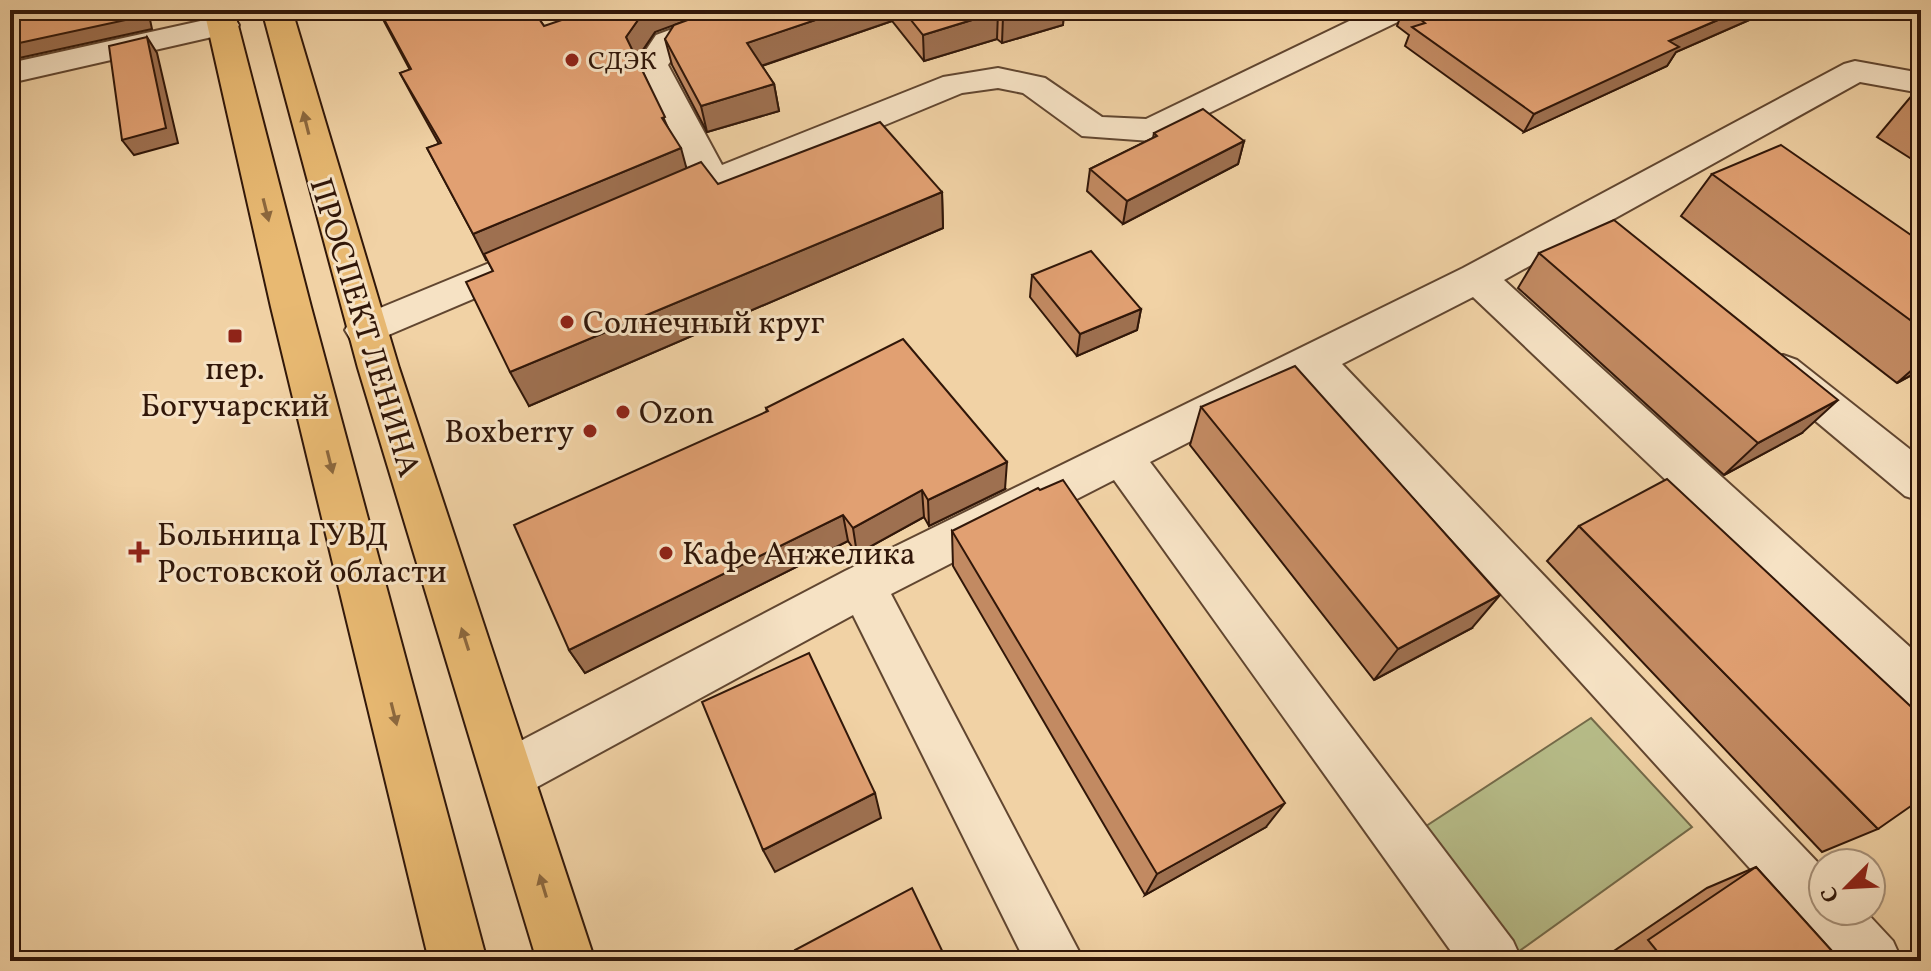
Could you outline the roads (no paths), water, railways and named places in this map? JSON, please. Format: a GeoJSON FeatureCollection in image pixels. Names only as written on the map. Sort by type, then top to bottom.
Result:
{"type":"FeatureCollection","features":[{"type":"Feature","properties":{"kind":"main road","name":"ПРОСПЕКТ ЛЕНИНА"},"geometry":{"type":"LineString","coordinates":[[277,10],[316,162],[365,330],[566,961]]}},
{"type":"Feature","properties":{"kind":"main road","name":"ПРОСПЕКТ ЛЕНИНА"},"geometry":{"type":"LineString","coordinates":[[221,18],[283,279],[458,961]]}},
{"type":"Feature","properties":{"kind":"street"},"geometry":{"type":"LineString","coordinates":[[712,181],[652,65],[667,42],[753,10]]}},
{"type":"Feature","properties":{"kind":"street"},"geometry":{"type":"LineString","coordinates":[[625,218],[955,84],[998,78],[1033,85],[1094,128],[1151,130],[1397,10]]}},
{"type":"Feature","properties":{"kind":"street"},"geometry":{"type":"LineString","coordinates":[[10,73],[221,18]]}},
{"type":"Feature","properties":{"kind":"street"},"geometry":{"type":"LineString","coordinates":[[508,775],[862,586],[1120,454],[1477,278],[1604,226],[1855,71],[1921,83]]}},
{"type":"Feature","properties":{"kind":"street"},"geometry":{"type":"LineString","coordinates":[[365,330],[553,249]]}},
{"type":"Feature","properties":{"kind":"street"},"geometry":{"type":"LineString","coordinates":[[1477,278],[1921,689]]}},
{"type":"Feature","properties":{"kind":"street"},"geometry":{"type":"LineString","coordinates":[[1750,344],[1921,483]]}},
{"type":"Feature","properties":{"kind":"street"},"geometry":{"type":"LineString","coordinates":[[1314,361],[1807,890]]}},
{"type":"Feature","properties":{"kind":"street"},"geometry":{"type":"LineString","coordinates":[[1120,454],[1493,961]]}},
{"type":"Feature","properties":{"kind":"street"},"geometry":{"type":"LineString","coordinates":[[862,586],[1055,961]]}},
{"type":"Feature","properties":{"kind":"street"},"geometry":{"type":"LineString","coordinates":[[1842,927],[1873,961]]}},
{"type":"Feature","properties":{"kind":"place","name":"СДЭК"},"geometry":{"type":"Point","coordinates":[572,60]}},
{"type":"Feature","properties":{"kind":"place","name":"Солнечный круг"},"geometry":{"type":"Point","coordinates":[567,322]}},
{"type":"Feature","properties":{"kind":"place","name":"пер. Богучарский"},"geometry":{"type":"Point","coordinates":[235,336]}},
{"type":"Feature","properties":{"kind":"place","name":"Ozon"},"geometry":{"type":"Point","coordinates":[623,412]}},
{"type":"Feature","properties":{"kind":"place","name":"Boxberry"},"geometry":{"type":"Point","coordinates":[590,431]}},
{"type":"Feature","properties":{"kind":"place","name":"Больница ГУВД Ростовской области"},"geometry":{"type":"Point","coordinates":[139,552]}},
{"type":"Feature","properties":{"kind":"place","name":"Кафе Анжелика"},"geometry":{"type":"Point","coordinates":[666,553]}}]}
